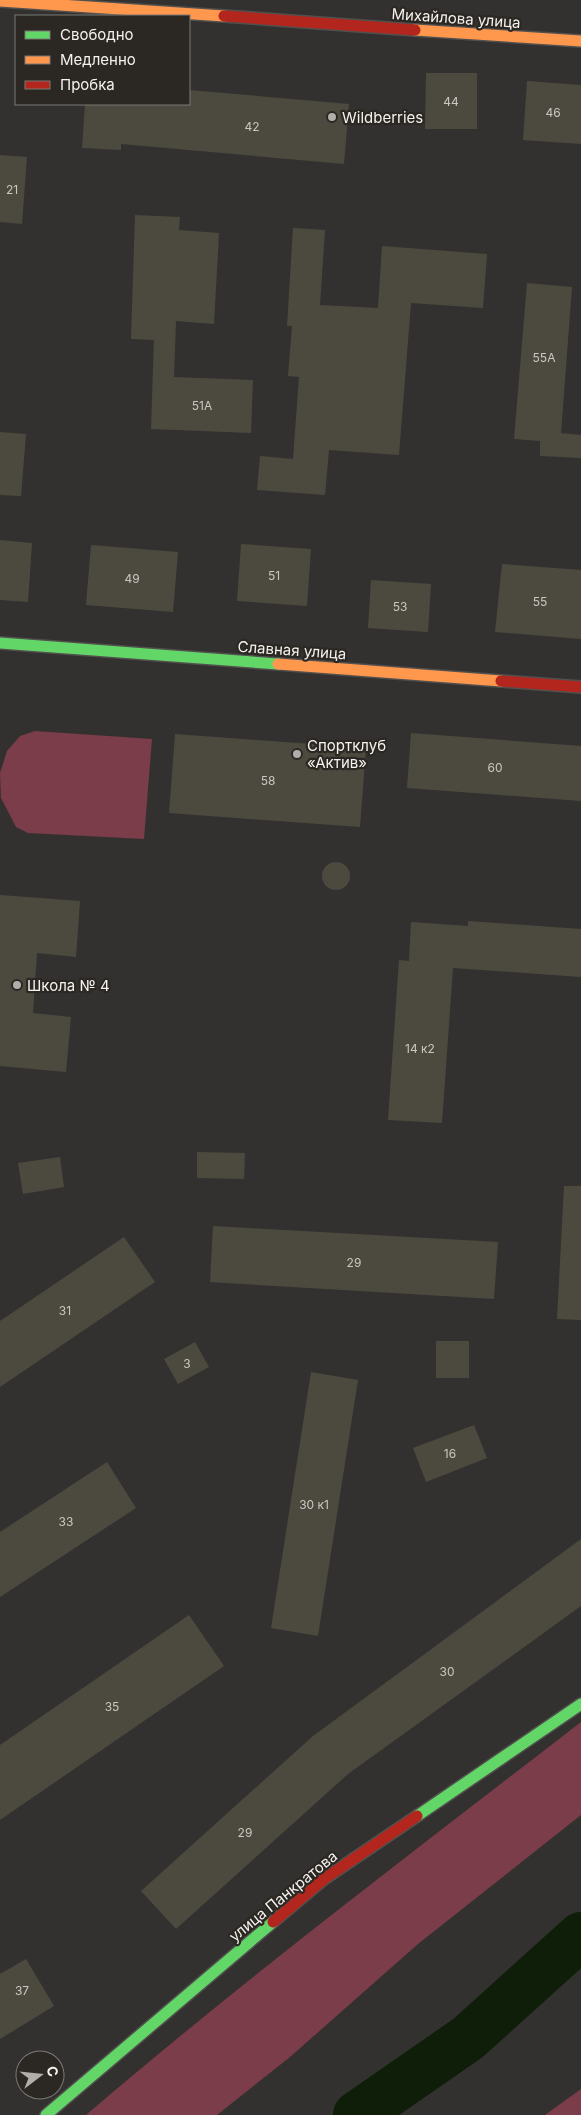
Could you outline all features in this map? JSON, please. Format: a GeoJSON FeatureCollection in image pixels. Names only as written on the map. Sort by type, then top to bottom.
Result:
{"type":"FeatureCollection","features":[{"type":"Feature","properties":{"kind":"street","name":"Михайлова улица"},"geometry":{"type":"LineString","coordinates":[[0,0],[581,41]]}},
{"type":"Feature","properties":{"kind":"street","name":"Славная улица"},"geometry":{"type":"LineString","coordinates":[[0,643],[581,687]]}},
{"type":"Feature","properties":{"kind":"street","name":"улица Панкратова"},"geometry":{"type":"LineString","coordinates":[[46,2115],[324,1879],[581,1704]]}},
{"type":"Feature","properties":{"kind":"shaded area"},"geometry":{"type":"Polygon","coordinates":[[[35,731],[152,739],[144,839],[28,833],[16,827],[1,798],[0,773],[7,751],[20,736],[35,731]]]}},
{"type":"Feature","properties":{"kind":"shaded area"},"geometry":{"type":"Polygon","coordinates":[[[581,1722],[581,1815],[418,1944],[290,2057],[217,2115],[86,2115],[269,1964],[581,1722]]]}},
{"type":"Feature","properties":{"kind":"shaded area"},"geometry":{"type":"Polygon","coordinates":[[[581,2089],[581,2115],[545,2115],[581,2089]]]}},
{"type":"Feature","properties":{"kind":"building"},"geometry":{"type":"Polygon","coordinates":[[[426,73],[477,73],[477,129],[425,129],[426,73]]]}},
{"type":"Feature","properties":{"kind":"building"},"geometry":{"type":"Polygon","coordinates":[[[527,81],[581,85],[581,144],[523,140],[527,81]]]}},
{"type":"Feature","properties":{"kind":"building"},"geometry":{"type":"Polygon","coordinates":[[[190,90],[349,104],[344,164],[121,144],[121,150],[82,148],[85,105],[190,105],[190,90]]]}},
{"type":"Feature","properties":{"kind":"building"},"geometry":{"type":"Polygon","coordinates":[[[0,155],[27,157],[22,224],[0,222],[0,155]]]}},
{"type":"Feature","properties":{"kind":"building"},"geometry":{"type":"Polygon","coordinates":[[[135,215],[180,217],[179,230],[219,233],[214,324],[176,321],[174,377],[253,380],[251,433],[151,429],[154,340],[131,339],[135,215]]]}},
{"type":"Feature","properties":{"kind":"building"},"geometry":{"type":"Polygon","coordinates":[[[293,228],[325,230],[320,305],[378,308],[382,246],[487,254],[483,308],[411,303],[399,455],[329,450],[325,495],[257,490],[260,456],[293,459],[299,377],[288,376],[292,326],[287,326],[293,228]]]}},
{"type":"Feature","properties":{"kind":"building"},"geometry":{"type":"Polygon","coordinates":[[[527,283],[572,287],[561,433],[581,435],[581,458],[540,456],[540,441],[514,439],[527,283]]]}},
{"type":"Feature","properties":{"kind":"building"},"geometry":{"type":"Polygon","coordinates":[[[0,432],[26,434],[21,496],[0,495],[0,432]]]}},
{"type":"Feature","properties":{"kind":"building"},"geometry":{"type":"Polygon","coordinates":[[[0,540],[32,543],[28,602],[0,600],[0,540]]]}},
{"type":"Feature","properties":{"kind":"building"},"geometry":{"type":"Polygon","coordinates":[[[241,544],[311,549],[307,606],[237,601],[241,544]]]}},
{"type":"Feature","properties":{"kind":"building"},"geometry":{"type":"Polygon","coordinates":[[[91,545],[178,552],[173,612],[86,605],[91,545]]]}},
{"type":"Feature","properties":{"kind":"building"},"geometry":{"type":"Polygon","coordinates":[[[502,564],[581,570],[581,639],[495,632],[502,564]]]}},
{"type":"Feature","properties":{"kind":"building"},"geometry":{"type":"Polygon","coordinates":[[[371,580],[431,584],[428,632],[368,628],[371,580]]]}},
{"type":"Feature","properties":{"kind":"building"},"geometry":{"type":"Polygon","coordinates":[[[411,733],[581,746],[581,801],[407,788],[411,733]]]}},
{"type":"Feature","properties":{"kind":"building"},"geometry":{"type":"Polygon","coordinates":[[[175,734],[366,748],[360,827],[169,813],[175,734]]]}},
{"type":"Feature","properties":{"kind":"building"},"geometry":{"type":"Polygon","coordinates":[[[336,862],[346,866],[350,876],[346,886],[336,890],[326,886],[322,876],[326,866],[336,862]]]}},
{"type":"Feature","properties":{"kind":"building","name":"Школа № 4"},"geometry":{"type":"Polygon","coordinates":[[[0,895],[80,901],[76,957],[37,953],[33,1013],[71,1017],[66,1072],[0,1066],[0,895]]]}},
{"type":"Feature","properties":{"kind":"building"},"geometry":{"type":"Polygon","coordinates":[[[468,921],[581,929],[581,977],[453,968],[442,1123],[388,1120],[399,960],[409,961],[411,922],[468,926],[468,921]]]}},
{"type":"Feature","properties":{"kind":"building"},"geometry":{"type":"Polygon","coordinates":[[[197,1152],[245,1153],[244,1179],[197,1178],[197,1152]]]}},
{"type":"Feature","properties":{"kind":"building"},"geometry":{"type":"Polygon","coordinates":[[[60,1157],[64,1187],[23,1194],[18,1163],[60,1157]]]}},
{"type":"Feature","properties":{"kind":"building"},"geometry":{"type":"Polygon","coordinates":[[[564,1186],[581,1186],[581,1320],[557,1319],[564,1186]]]}},
{"type":"Feature","properties":{"kind":"building"},"geometry":{"type":"Polygon","coordinates":[[[213,1226],[498,1242],[494,1299],[210,1282],[213,1226]]]}},
{"type":"Feature","properties":{"kind":"building"},"geometry":{"type":"Polygon","coordinates":[[[124,1237],[155,1282],[0,1387],[0,1321],[124,1237]]]}},
{"type":"Feature","properties":{"kind":"building"},"geometry":{"type":"Polygon","coordinates":[[[436,1341],[469,1341],[469,1378],[436,1378],[436,1341]]]}},
{"type":"Feature","properties":{"kind":"building"},"geometry":{"type":"Polygon","coordinates":[[[195,1342],[209,1367],[178,1384],[164,1359],[195,1342]]]}},
{"type":"Feature","properties":{"kind":"building"},"geometry":{"type":"Polygon","coordinates":[[[311,1372],[358,1380],[318,1636],[271,1628],[311,1372]]]}},
{"type":"Feature","properties":{"kind":"building"},"geometry":{"type":"Polygon","coordinates":[[[474,1425],[487,1458],[426,1482],[413,1448],[474,1425]]]}},
{"type":"Feature","properties":{"kind":"building"},"geometry":{"type":"Polygon","coordinates":[[[107,1462],[136,1508],[0,1597],[0,1532],[107,1462]]]}},
{"type":"Feature","properties":{"kind":"building"},"geometry":{"type":"Polygon","coordinates":[[[581,1539],[581,1606],[348,1774],[176,1929],[141,1891],[313,1736],[581,1539]]]}},
{"type":"Feature","properties":{"kind":"building"},"geometry":{"type":"Polygon","coordinates":[[[189,1615],[224,1666],[0,1820],[0,1745],[189,1615]]]}},
{"type":"Feature","properties":{"kind":"building"},"geometry":{"type":"Polygon","coordinates":[[[26,1959],[54,2006],[0,2039],[0,1974],[26,1959]]]}},
{"type":"Feature","properties":{"kind":"waterway"},"geometry":{"type":"LineString","coordinates":[[357,2115],[468,2038],[581,1936]]}},
{"type":"Feature","properties":{"kind":"traffic: fast"},"geometry":{"type":"LineString","coordinates":[[0,643],[278,664]]}},
{"type":"Feature","properties":{"kind":"traffic: fast"},"geometry":{"type":"LineString","coordinates":[[417,1816],[581,1704]]}},
{"type":"Feature","properties":{"kind":"traffic: fast"},"geometry":{"type":"LineString","coordinates":[[46,2115],[273,1922]]}},
{"type":"Feature","properties":{"kind":"traffic: slow"},"geometry":{"type":"LineString","coordinates":[[0,1],[224,16]]}},
{"type":"Feature","properties":{"kind":"traffic: slow"},"geometry":{"type":"LineString","coordinates":[[415,30],[581,41]]}},
{"type":"Feature","properties":{"kind":"traffic: slow"},"geometry":{"type":"LineString","coordinates":[[278,664],[501,681]]}},
{"type":"Feature","properties":{"kind":"traffic: jam"},"geometry":{"type":"LineString","coordinates":[[224,16],[415,30]]}},
{"type":"Feature","properties":{"kind":"traffic: jam"},"geometry":{"type":"LineString","coordinates":[[501,681],[581,687]]}},
{"type":"Feature","properties":{"kind":"traffic: jam"},"geometry":{"type":"LineString","coordinates":[[273,1922],[324,1879],[417,1816]]}},
{"type":"Feature","properties":{"kind":"place","name":"Wildberries"},"geometry":{"type":"Point","coordinates":[332,117]}},
{"type":"Feature","properties":{"kind":"place","name":"Спортклуб «Актив»"},"geometry":{"type":"Point","coordinates":[297,754]}},
{"type":"Feature","properties":{"kind":"place","name":"Школа № 4"},"geometry":{"type":"Point","coordinates":[17,985]}}]}
